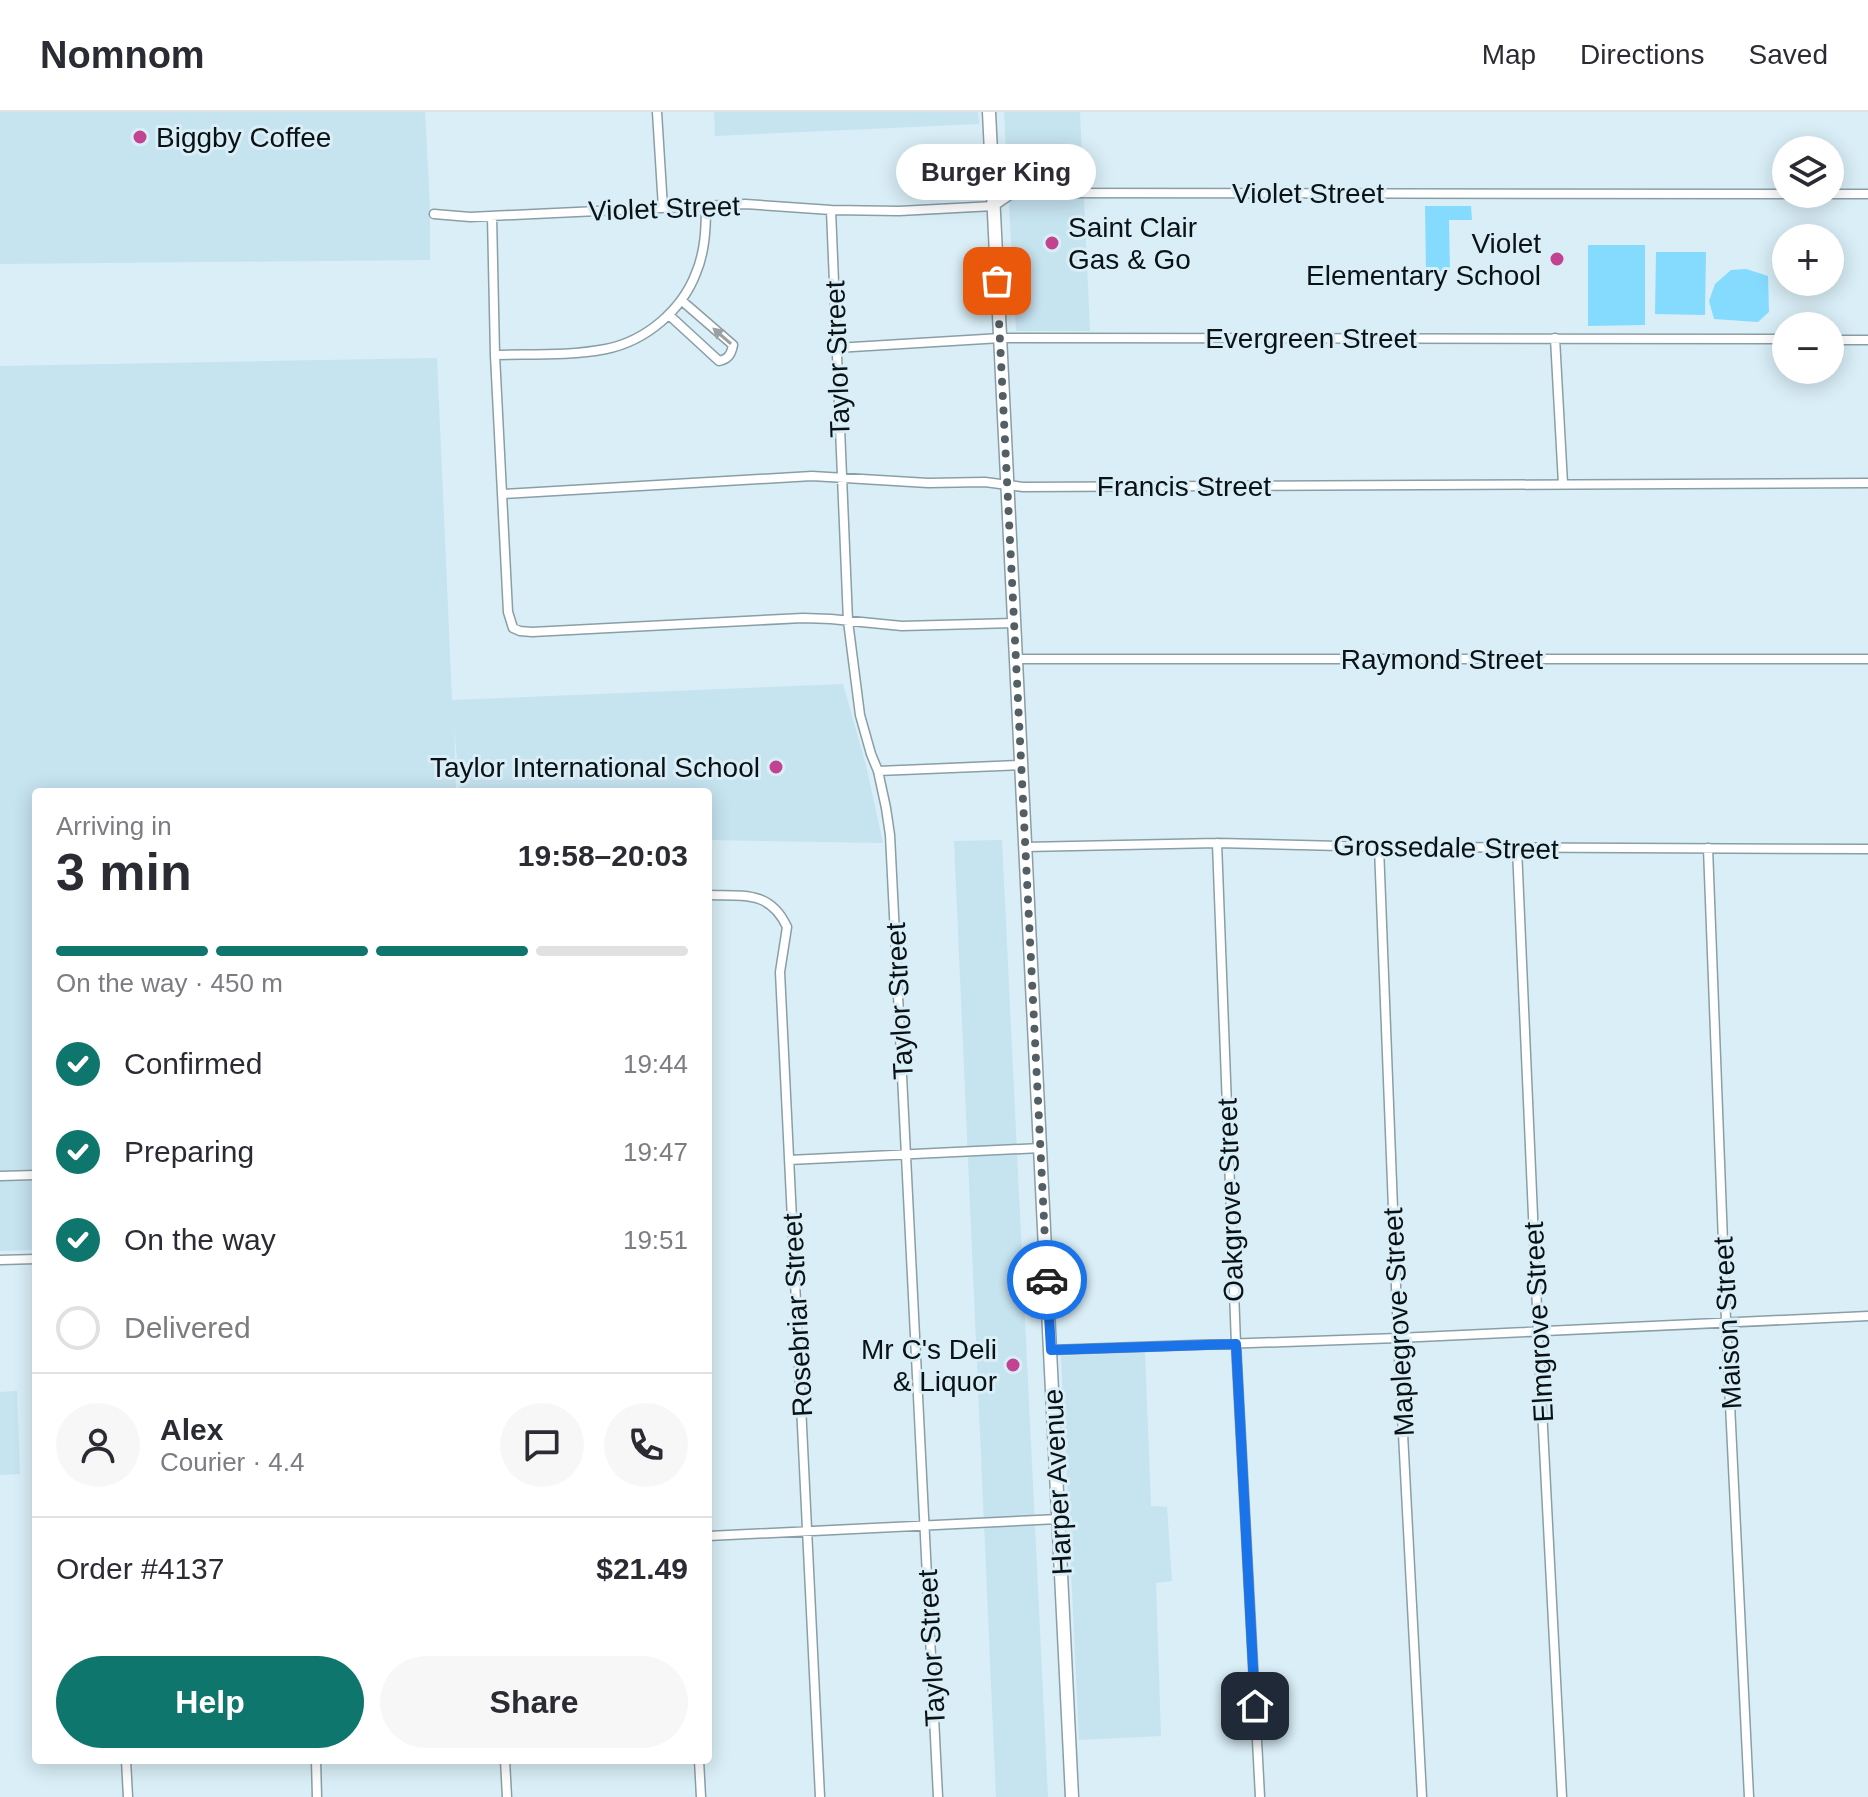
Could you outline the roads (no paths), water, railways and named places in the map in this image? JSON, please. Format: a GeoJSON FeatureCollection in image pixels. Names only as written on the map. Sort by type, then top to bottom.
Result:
{"type":"FeatureCollection","features":[{"type":"Feature","properties":{"kind":"main road","name":"Harper Avenue"},"geometry":{"type":"LineString","coordinates":[[989,112],[1072,1797]]}},
{"type":"Feature","properties":{"kind":"street"},"geometry":{"type":"LineString","coordinates":[[657,112],[663,208]]}},
{"type":"Feature","properties":{"kind":"street","name":"Violet Street"},"geometry":{"type":"LineString","coordinates":[[434,214],[492,216],[777,205],[899,211],[994,206],[1013,193],[1772,194]]}},
{"type":"Feature","properties":{"kind":"street"},"geometry":{"type":"LineString","coordinates":[[1844,194],[1868,194]]}},
{"type":"Feature","properties":{"kind":"street"},"geometry":{"type":"LineString","coordinates":[[495,355],[608,349],[646,332],[669,315],[696,273],[702,253],[706,206]]}},
{"type":"Feature","properties":{"kind":"street","name":"Taylor Street"},"geometry":{"type":"LineString","coordinates":[[831,210],[848,621],[860,715],[878,771],[890,835],[938,1797]]}},
{"type":"Feature","properties":{"kind":"street"},"geometry":{"type":"LineString","coordinates":[[492,216],[495,355],[508,612],[513,628],[532,632],[803,618],[902,626],[1014,623]]}},
{"type":"Feature","properties":{"kind":"street"},"geometry":{"type":"LineString","coordinates":[[669,315],[719,361],[732,352],[733,345],[681,300]]}},
{"type":"Feature","properties":{"kind":"street","name":"Evergreen Street"},"geometry":{"type":"LineString","coordinates":[[836,348],[1001,338],[1772,339]]}},
{"type":"Feature","properties":{"kind":"street"},"geometry":{"type":"LineString","coordinates":[[1555,338],[1563,484]]}},
{"type":"Feature","properties":{"kind":"street"},"geometry":{"type":"LineString","coordinates":[[1844,340],[1868,340]]}},
{"type":"Feature","properties":{"kind":"street","name":"Francis Street"},"geometry":{"type":"LineString","coordinates":[[502,494],[842,477],[884,481],[985,482],[1023,487],[1868,483]]}},
{"type":"Feature","properties":{"kind":"street","name":"Raymond Street"},"geometry":{"type":"LineString","coordinates":[[1016,659],[1868,659]]}},
{"type":"Feature","properties":{"kind":"street"},"geometry":{"type":"LineString","coordinates":[[878,771],[1021,765]]}},
{"type":"Feature","properties":{"kind":"street","name":"Grossedale Street"},"geometry":{"type":"LineString","coordinates":[[1025,847],[1217,843],[1379,847],[1868,849]]}},
{"type":"Feature","properties":{"kind":"street","name":"Oakgrove Street"},"geometry":{"type":"LineString","coordinates":[[1217,843],[1236,1344],[1260,1797]]}},
{"type":"Feature","properties":{"kind":"street","name":"Maplegrove Street"},"geometry":{"type":"LineString","coordinates":[[1379,847],[1398,1338],[1422,1797]]}},
{"type":"Feature","properties":{"kind":"street","name":"Elmgrove Street"},"geometry":{"type":"LineString","coordinates":[[1517,848],[1562,1797]]}},
{"type":"Feature","properties":{"kind":"street","name":"Maison Street"},"geometry":{"type":"LineString","coordinates":[[1708,848],[1726,1321],[1749,1797]]}},
{"type":"Feature","properties":{"kind":"street","name":"Rosebriar Street"},"geometry":{"type":"LineString","coordinates":[[712,895],[758,898],[772,905],[787,927],[780,972],[820,1797]]}},
{"type":"Feature","properties":{"kind":"street"},"geometry":{"type":"LineString","coordinates":[[789,1160],[1041,1148]]}},
{"type":"Feature","properties":{"kind":"street"},"geometry":{"type":"LineString","coordinates":[[0,1176],[32,1175]]}},
{"type":"Feature","properties":{"kind":"street"},"geometry":{"type":"LineString","coordinates":[[0,1260],[32,1259]]}},
{"type":"Feature","properties":{"kind":"street"},"geometry":{"type":"LineString","coordinates":[[1051,1350],[1398,1338],[1868,1316]]}},
{"type":"Feature","properties":{"kind":"street"},"geometry":{"type":"LineString","coordinates":[[712,1536],[1059,1519]]}},
{"type":"Feature","properties":{"kind":"street"},"geometry":{"type":"LineString","coordinates":[[126,1764],[128,1797]]}},
{"type":"Feature","properties":{"kind":"street"},"geometry":{"type":"LineString","coordinates":[[316,1764],[317,1797]]}},
{"type":"Feature","properties":{"kind":"street"},"geometry":{"type":"LineString","coordinates":[[505,1764],[507,1797]]}},
{"type":"Feature","properties":{"kind":"street"},"geometry":{"type":"LineString","coordinates":[[699,1764],[701,1797]]}},
{"type":"Feature","properties":{"kind":"place","name":"Biggby Coffee"},"geometry":{"type":"Point","coordinates":[140,137]}},
{"type":"Feature","properties":{"kind":"place","name":"Saint Clair Gas & Go"},"geometry":{"type":"Point","coordinates":[1052,243]}},
{"type":"Feature","properties":{"kind":"place","name":"Violet Elementary School"},"geometry":{"type":"Point","coordinates":[1557,259]}},
{"type":"Feature","properties":{"kind":"place","name":"Burger King"},"geometry":{"type":"Point","coordinates":[997,281]}},
{"type":"Feature","properties":{"kind":"place","name":"Taylor International School"},"geometry":{"type":"Point","coordinates":[776,767]}},
{"type":"Feature","properties":{"kind":"place","name":"Mr C's Deli & Liquor"},"geometry":{"type":"Point","coordinates":[1013,1365]}}]}
